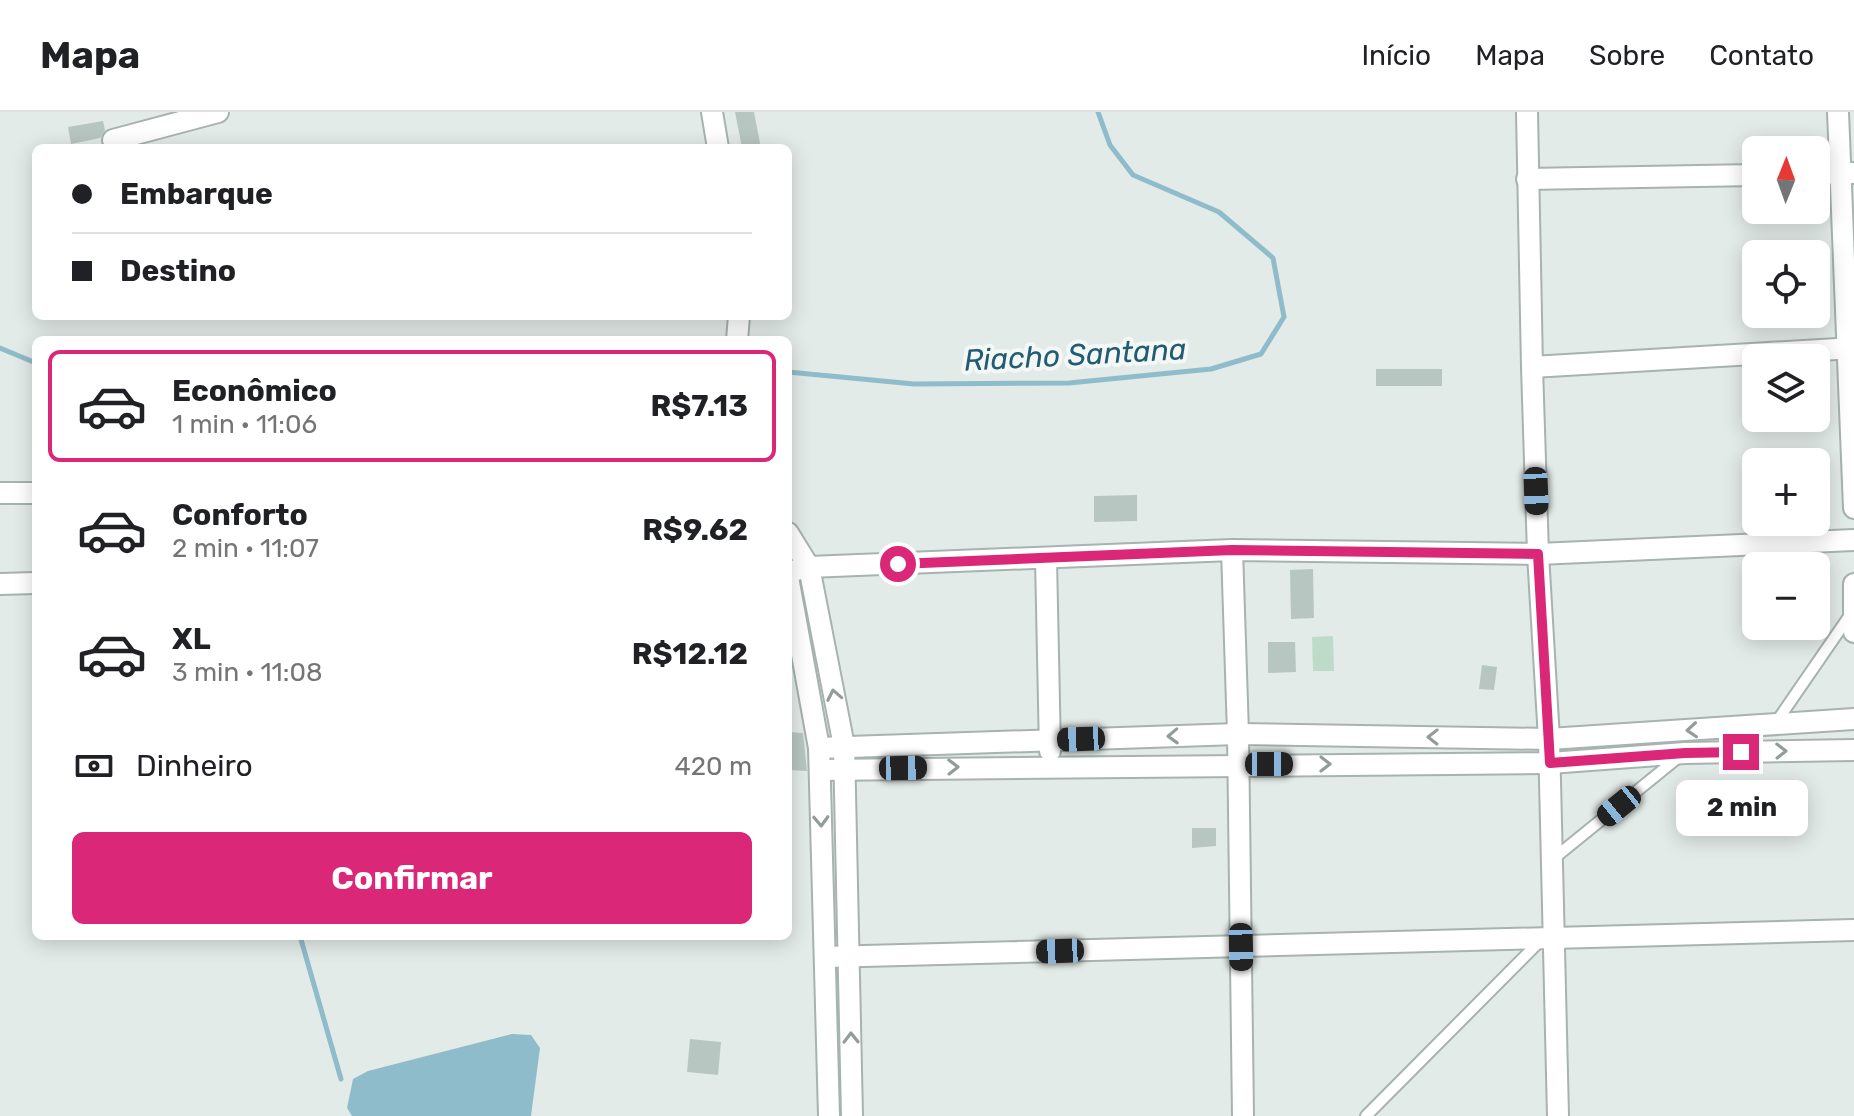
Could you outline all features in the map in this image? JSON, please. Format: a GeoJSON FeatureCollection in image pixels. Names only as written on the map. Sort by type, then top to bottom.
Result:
{"type":"FeatureCollection","features":[{"type":"Feature","properties":{"kind":"street"},"geometry":{"type":"LineString","coordinates":[[113,140],[218,112]]}},
{"type":"Feature","properties":{"kind":"street"},"geometry":{"type":"LineString","coordinates":[[712,112],[717,144]]}},
{"type":"Feature","properties":{"kind":"street"},"geometry":{"type":"LineString","coordinates":[[1527,112],[1538,554],[1550,763],[1552,860],[1549,939],[1558,1116]]}},
{"type":"Feature","properties":{"kind":"street"},"geometry":{"type":"LineString","coordinates":[[1838,112],[1847,173],[1854,508]]}},
{"type":"Feature","properties":{"kind":"street"},"geometry":{"type":"LineString","coordinates":[[1527,179],[1742,175]]}},
{"type":"Feature","properties":{"kind":"street"},"geometry":{"type":"LineString","coordinates":[[1532,367],[1852,348]]}},
{"type":"Feature","properties":{"kind":"street"},"geometry":{"type":"LineString","coordinates":[[0,493],[32,493]]}},
{"type":"Feature","properties":{"kind":"street"},"geometry":{"type":"LineString","coordinates":[[792,573],[809,567],[1232,550],[1538,554],[1854,540]]}},
{"type":"Feature","properties":{"kind":"street"},"geometry":{"type":"LineString","coordinates":[[792,548],[809,567],[844,746],[852,1116]]}},
{"type":"Feature","properties":{"kind":"street"},"geometry":{"type":"LineString","coordinates":[[1232,550],[1238,734],[1243,1116]]}},
{"type":"Feature","properties":{"kind":"street"},"geometry":{"type":"LineString","coordinates":[[1046,559],[1050,766]]}},
{"type":"Feature","properties":{"kind":"street"},"geometry":{"type":"LineString","coordinates":[[0,584],[32,583]]}},
{"type":"Feature","properties":{"kind":"street"},"geometry":{"type":"LineString","coordinates":[[1854,584],[1854,632]]}},
{"type":"Feature","properties":{"kind":"street"},"geometry":{"type":"LineString","coordinates":[[792,597],[819,748],[829,1116]]}},
{"type":"Feature","properties":{"kind":"street"},"geometry":{"type":"LineString","coordinates":[[819,748],[1238,734],[1549,739],[1854,719]]}},
{"type":"Feature","properties":{"kind":"street"},"geometry":{"type":"LineString","coordinates":[[820,770],[1550,763],[1685,753],[1854,750]]}},
{"type":"Feature","properties":{"kind":"street"},"geometry":{"type":"LineString","coordinates":[[825,957],[1854,930]]}},
{"type":"Feature","properties":{"kind":"lane"},"geometry":{"type":"LineString","coordinates":[[1774,725],[1853,610]]}},
{"type":"Feature","properties":{"kind":"lane"},"geometry":{"type":"LineString","coordinates":[[1552,860],[1685,753]]}},
{"type":"Feature","properties":{"kind":"lane"},"geometry":{"type":"LineString","coordinates":[[1366,1116],[1549,939]]}},
{"type":"Feature","properties":{"kind":"green space"},"geometry":{"type":"Polygon","coordinates":[[[1333,636],[1334,671],[1313,671],[1312,637],[1333,636]]]}},
{"type":"Feature","properties":{"kind":"water"},"geometry":{"type":"Polygon","coordinates":[[[512,1034],[531,1035],[540,1048],[531,1116],[352,1116],[347,1108],[353,1079],[368,1071],[512,1034]]]}},
{"type":"Feature","properties":{"kind":"building"},"geometry":{"type":"Polygon","coordinates":[[[735,112],[754,112],[760,144],[741,144],[735,112]]]}},
{"type":"Feature","properties":{"kind":"building"},"geometry":{"type":"Polygon","coordinates":[[[103,121],[105,130],[100,138],[71,144],[68,127],[103,121]]]}},
{"type":"Feature","properties":{"kind":"building"},"geometry":{"type":"Polygon","coordinates":[[[1376,369],[1442,369],[1442,386],[1376,386],[1376,369]]]}},
{"type":"Feature","properties":{"kind":"building"},"geometry":{"type":"Polygon","coordinates":[[[1137,495],[1137,521],[1094,522],[1094,496],[1137,495]]]}},
{"type":"Feature","properties":{"kind":"building"},"geometry":{"type":"Polygon","coordinates":[[[1313,569],[1314,618],[1291,619],[1290,570],[1313,569]]]}},
{"type":"Feature","properties":{"kind":"building"},"geometry":{"type":"Polygon","coordinates":[[[1268,642],[1295,642],[1296,672],[1268,673],[1268,642]]]}},
{"type":"Feature","properties":{"kind":"building"},"geometry":{"type":"Polygon","coordinates":[[[1482,665],[1497,667],[1494,690],[1479,689],[1482,665]]]}},
{"type":"Feature","properties":{"kind":"building"},"geometry":{"type":"Polygon","coordinates":[[[792,732],[803,733],[807,771],[792,770],[792,732]]]}},
{"type":"Feature","properties":{"kind":"building"},"geometry":{"type":"Polygon","coordinates":[[[1192,828],[1216,828],[1216,846],[1192,848],[1192,828]]]}},
{"type":"Feature","properties":{"kind":"building"},"geometry":{"type":"Polygon","coordinates":[[[690,1039],[721,1042],[718,1075],[687,1072],[690,1039]]]}},
{"type":"Feature","properties":{"kind":"waterway","name":"Riacho Santana"},"geometry":{"type":"LineString","coordinates":[[792,372],[914,384],[1069,383],[1211,369],[1261,354],[1284,317],[1273,258],[1219,212],[1133,175],[1110,145],[1098,112]]}},
{"type":"Feature","properties":{"kind":"waterway","name":"Riacho Santana"},"geometry":{"type":"LineString","coordinates":[[0,348],[32,361]]}},
{"type":"Feature","properties":{"kind":"waterway"},"geometry":{"type":"LineString","coordinates":[[301,940],[341,1079]]}},
{"type":"Feature","properties":{"kind":"route"},"geometry":{"type":"LineString","coordinates":[[898,564],[1232,550],[1538,554],[1550,763],[1741,752]]}}]}
